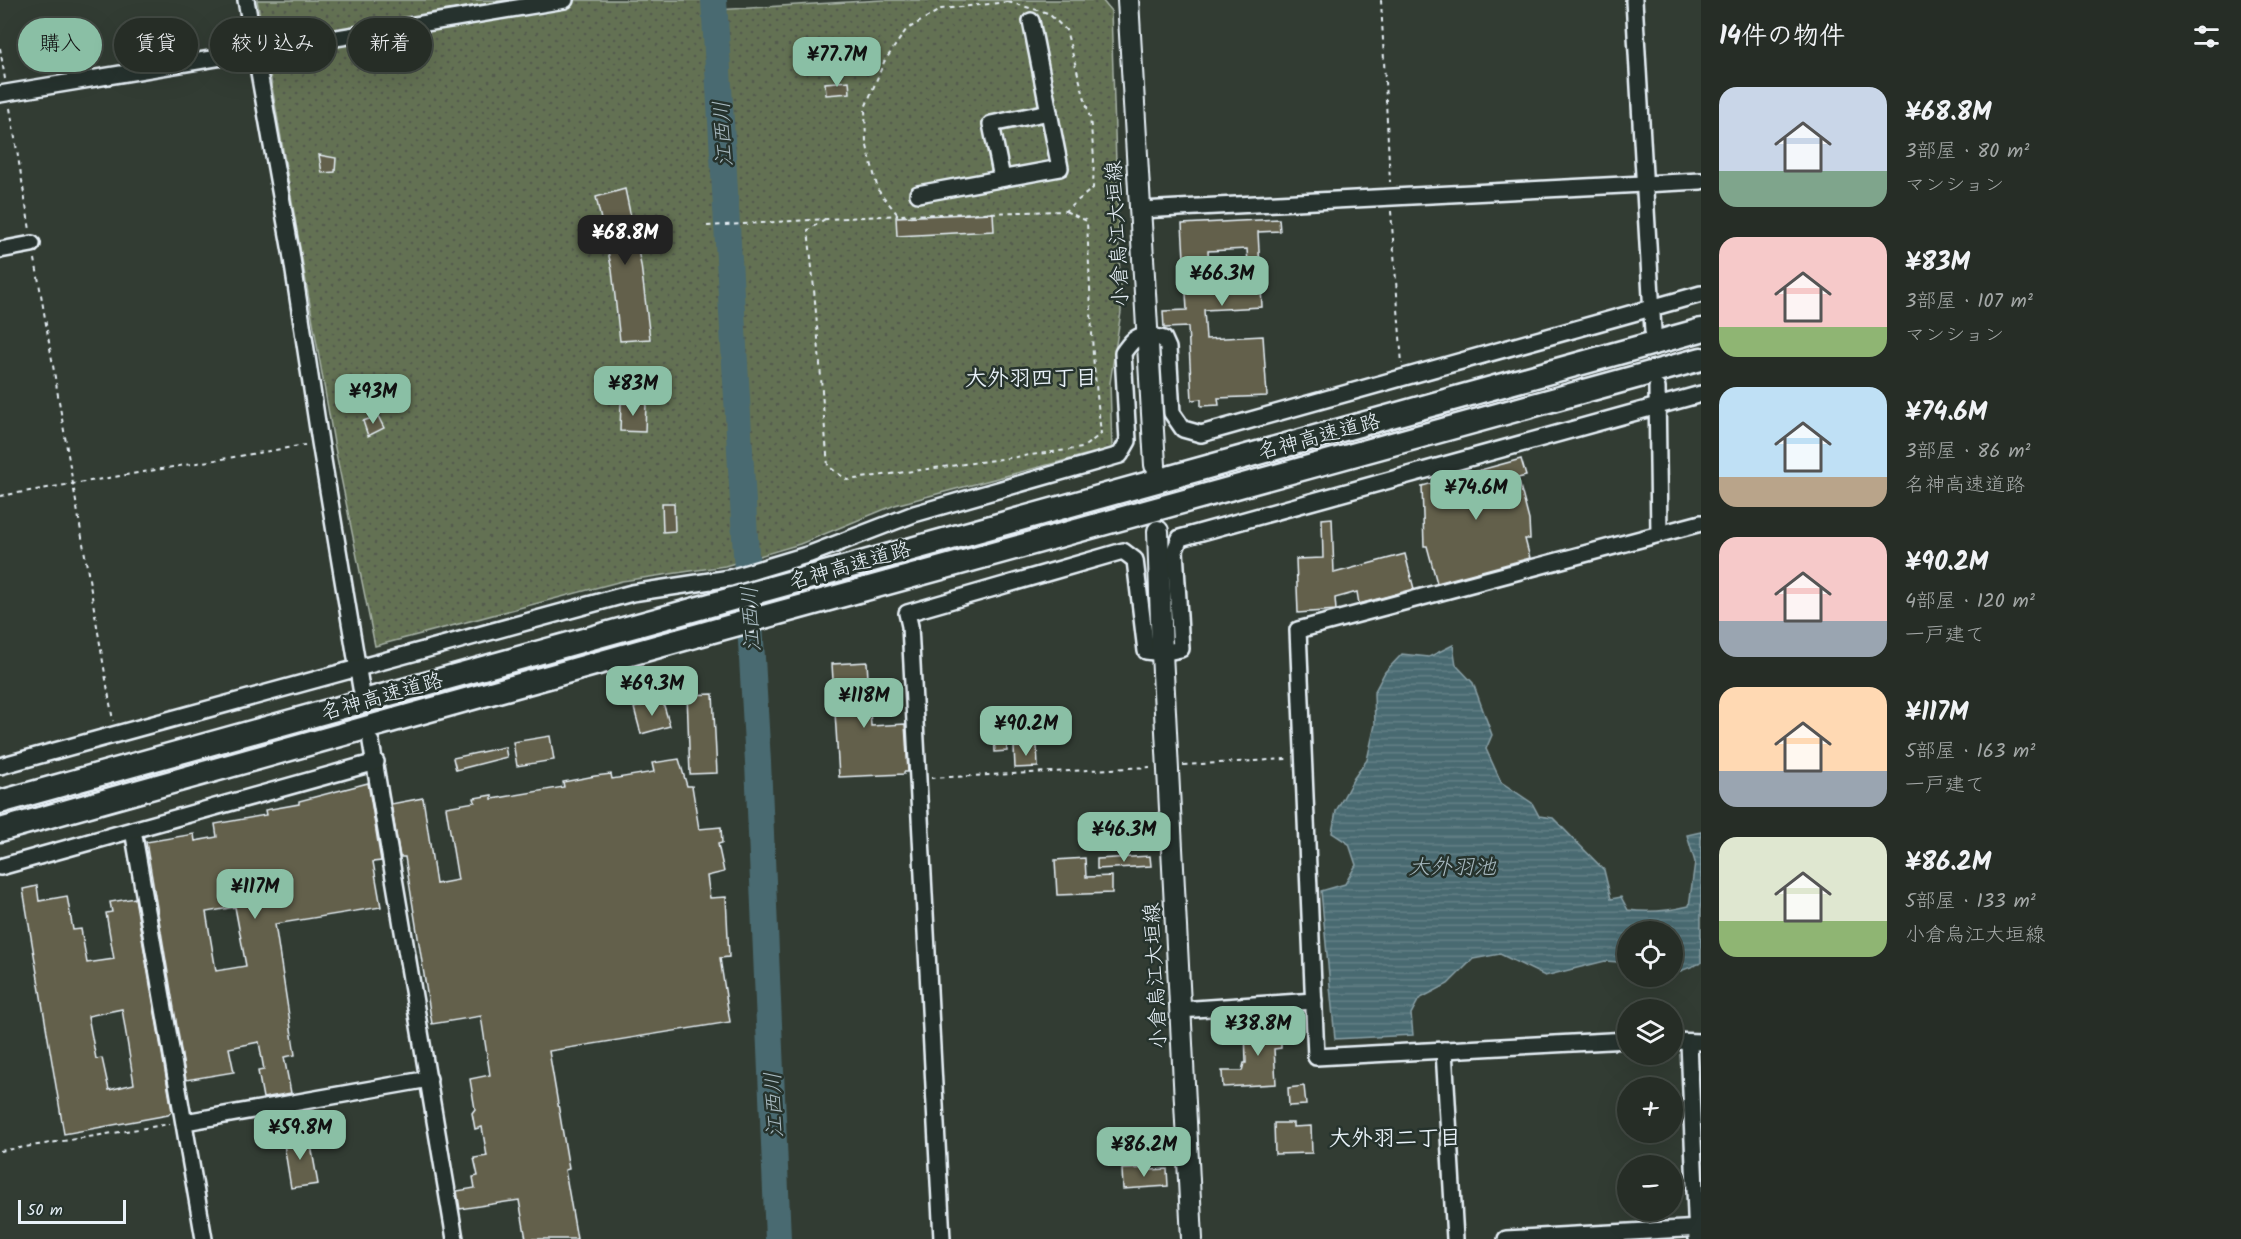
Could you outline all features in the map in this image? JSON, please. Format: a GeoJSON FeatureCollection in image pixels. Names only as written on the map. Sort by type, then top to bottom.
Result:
{"type":"FeatureCollection","features":[{"type":"Feature","properties":{"kind":"highway","name":"名神高速道路"},"geometry":{"type":"LineString","coordinates":[[0,802],[702,607],[815,564],[1701,330]]}},
{"type":"Feature","properties":{"kind":"highway","name":"名神高速道路"},"geometry":{"type":"LineString","coordinates":[[0,830],[1701,359]]}},
{"type":"Feature","properties":{"kind":"main road","name":"小倉烏江大垣線"},"geometry":{"type":"LineString","coordinates":[[1128,0],[1155,465]]}},
{"type":"Feature","properties":{"kind":"main road","name":"小倉烏江大垣線"},"geometry":{"type":"LineString","coordinates":[[1158,531],[1162,653],[1192,1239]]}},
{"type":"Feature","properties":{"kind":"street"},"geometry":{"type":"LineString","coordinates":[[246,0],[249,18]]}},
{"type":"Feature","properties":{"kind":"street"},"geometry":{"type":"LineString","coordinates":[[336,38],[565,0]]}},
{"type":"Feature","properties":{"kind":"street"},"geometry":{"type":"LineString","coordinates":[[1634,0],[1653,331]]}},
{"type":"Feature","properties":{"kind":"street"},"geometry":{"type":"LineString","coordinates":[[918,194],[1060,168],[1031,21]]}},
{"type":"Feature","properties":{"kind":"street"},"geometry":{"type":"LineString","coordinates":[[4,93],[210,59]]}},
{"type":"Feature","properties":{"kind":"street"},"geometry":{"type":"LineString","coordinates":[[259,72],[291,252],[361,688]]}},
{"type":"Feature","properties":{"kind":"street"},"geometry":{"type":"LineString","coordinates":[[1002,178],[991,124],[1049,112]]}},
{"type":"Feature","properties":{"kind":"street"},"geometry":{"type":"LineString","coordinates":[[1140,210],[1701,181]]}},
{"type":"Feature","properties":{"kind":"street"},"geometry":{"type":"LineString","coordinates":[[0,250],[32,244]]}},
{"type":"Feature","properties":{"kind":"street"},"geometry":{"type":"LineString","coordinates":[[0,766],[632,593],[815,564],[914,514],[1120,455],[1128,441],[1123,353],[1134,338],[1146,334],[1164,339],[1168,348],[1172,413],[1183,429],[1201,434],[1701,294]]}},
{"type":"Feature","properties":{"kind":"street"},"geometry":{"type":"LineString","coordinates":[[1657,388],[1659,534]]}},
{"type":"Feature","properties":{"kind":"street"},"geometry":{"type":"LineString","coordinates":[[942,1239],[920,779],[910,626],[907,613],[1123,551],[1135,560],[1146,651],[1162,653],[1181,649],[1175,550],[1180,538],[1701,394]]}},
{"type":"Feature","properties":{"kind":"street"},"geometry":{"type":"LineString","coordinates":[[1617,1041],[1316,1058],[1298,630],[1701,523]]}},
{"type":"Feature","properties":{"kind":"street"},"geometry":{"type":"LineString","coordinates":[[371,742],[456,1239]]}},
{"type":"Feature","properties":{"kind":"street"},"geometry":{"type":"LineString","coordinates":[[0,867],[376,762]]}},
{"type":"Feature","properties":{"kind":"street"},"geometry":{"type":"LineString","coordinates":[[133,830],[204,1239]]}},
{"type":"Feature","properties":{"kind":"street"},"geometry":{"type":"LineString","coordinates":[[1180,1010],[1314,1001]]}},
{"type":"Feature","properties":{"kind":"street"},"geometry":{"type":"LineString","coordinates":[[1506,1239],[1698,1232],[1695,1042]]}},
{"type":"Feature","properties":{"kind":"street"},"geometry":{"type":"LineString","coordinates":[[1444,1050],[1455,1239]]}},
{"type":"Feature","properties":{"kind":"street"},"geometry":{"type":"LineString","coordinates":[[185,1122],[429,1079]]}},
{"type":"Feature","properties":{"kind":"path"},"geometry":{"type":"LineString","coordinates":[[0,48],[4,93],[116,735]]}},
{"type":"Feature","properties":{"kind":"path"},"geometry":{"type":"LineString","coordinates":[[825,219],[808,230],[820,378],[828,466],[847,480],[1082,448],[1101,434],[1094,356],[1087,221],[1065,211]]}},
{"type":"Feature","properties":{"kind":"path"},"geometry":{"type":"LineString","coordinates":[[707,226],[898,215]]}},
{"type":"Feature","properties":{"kind":"path"},"geometry":{"type":"LineString","coordinates":[[0,496],[320,442]]}},
{"type":"Feature","properties":{"kind":"path"},"geometry":{"type":"LineString","coordinates":[[920,779],[1304,758]]}},
{"type":"Feature","properties":{"kind":"path"},"geometry":{"type":"LineString","coordinates":[[0,1151],[185,1122]]}},
{"type":"Feature","properties":{"kind":"green space"},"geometry":{"type":"Polygon","coordinates":[[[257,0],[714,0],[715,10],[882,0],[1102,0],[1111,11],[1121,312],[1110,383],[1112,448],[895,505],[800,544],[725,566],[622,581],[375,646],[334,443],[270,72],[336,72],[336,18],[260,18],[257,0]]]}},
{"type":"Feature","properties":{"kind":"water","name":"大外羽池"},"geometry":{"type":"Polygon","coordinates":[[[1453,645],[1456,665],[1473,683],[1492,735],[1486,749],[1501,782],[1532,803],[1539,816],[1553,818],[1604,870],[1611,899],[1621,897],[1628,910],[1659,911],[1689,906],[1695,862],[1687,835],[1701,832],[1701,963],[1683,970],[1683,921],[1617,921],[1617,962],[1605,961],[1545,976],[1500,954],[1473,959],[1448,984],[1419,999],[1411,1014],[1413,1035],[1335,1039],[1321,891],[1345,884],[1356,865],[1349,844],[1332,833],[1336,811],[1367,760],[1375,725],[1374,693],[1385,672],[1402,654],[1429,657],[1453,645]]]}},
{"type":"Feature","properties":{"kind":"building"},"geometry":{"type":"Polygon","coordinates":[[[849,81],[850,93],[826,95],[825,83],[849,81]]]}},
{"type":"Feature","properties":{"kind":"building"},"geometry":{"type":"Polygon","coordinates":[[[319,155],[336,158],[335,172],[322,173],[319,155]]]}},
{"type":"Feature","properties":{"kind":"building"},"geometry":{"type":"Polygon","coordinates":[[[625,189],[641,265],[650,339],[620,341],[612,270],[596,197],[625,189]]]}},
{"type":"Feature","properties":{"kind":"building"},"geometry":{"type":"Polygon","coordinates":[[[993,213],[994,231],[897,236],[896,217],[993,213]]]}},
{"type":"Feature","properties":{"kind":"building"},"geometry":{"type":"Polygon","coordinates":[[[1279,219],[1280,231],[1258,232],[1262,307],[1204,310],[1206,339],[1263,336],[1267,396],[1218,398],[1219,405],[1201,406],[1201,399],[1192,400],[1188,327],[1164,328],[1163,311],[1187,310],[1182,224],[1279,219]],[[1247,249],[1208,251],[1210,280],[1249,278],[1247,249]]]}},
{"type":"Feature","properties":{"kind":"building"},"geometry":{"type":"Polygon","coordinates":[[[621,403],[646,403],[645,432],[620,431],[621,403]]]}},
{"type":"Feature","properties":{"kind":"building"},"geometry":{"type":"Polygon","coordinates":[[[378,416],[384,428],[368,436],[363,421],[378,416]]]}},
{"type":"Feature","properties":{"kind":"building"},"geometry":{"type":"Polygon","coordinates":[[[1521,459],[1526,476],[1518,478],[1529,520],[1530,539],[1525,539],[1530,558],[1437,583],[1427,546],[1424,546],[1422,486],[1521,459]]]}},
{"type":"Feature","properties":{"kind":"building"},"geometry":{"type":"Polygon","coordinates":[[[662,503],[674,503],[675,531],[663,532],[662,503]]]}},
{"type":"Feature","properties":{"kind":"building"},"geometry":{"type":"Polygon","coordinates":[[[1332,518],[1334,573],[1405,554],[1414,589],[1359,604],[1357,592],[1335,598],[1336,610],[1298,613],[1296,559],[1323,558],[1322,519],[1332,518]]]}},
{"type":"Feature","properties":{"kind":"building"},"geometry":{"type":"Polygon","coordinates":[[[867,662],[871,726],[905,724],[908,772],[839,777],[832,664],[867,662]]]}},
{"type":"Feature","properties":{"kind":"building"},"geometry":{"type":"Polygon","coordinates":[[[713,694],[717,773],[690,774],[687,695],[713,694]]]}},
{"type":"Feature","properties":{"kind":"building"},"geometry":{"type":"Polygon","coordinates":[[[662,699],[670,726],[641,734],[634,708],[662,699]]]}},
{"type":"Feature","properties":{"kind":"building"},"geometry":{"type":"Polygon","coordinates":[[[550,736],[554,760],[517,766],[513,742],[550,736]]]}},
{"type":"Feature","properties":{"kind":"building"},"geometry":{"type":"Polygon","coordinates":[[[994,736],[1006,736],[1007,751],[995,752],[994,736]]]}},
{"type":"Feature","properties":{"kind":"building"},"geometry":{"type":"Polygon","coordinates":[[[1037,746],[1038,767],[1015,768],[1014,747],[1037,746]]]}},
{"type":"Feature","properties":{"kind":"building"},"geometry":{"type":"Polygon","coordinates":[[[505,747],[507,757],[456,770],[453,758],[505,747]]]}},
{"type":"Feature","properties":{"kind":"building"},"geometry":{"type":"Polygon","coordinates":[[[679,759],[687,786],[692,786],[699,829],[721,827],[722,843],[718,844],[724,872],[707,876],[710,898],[726,897],[729,957],[720,958],[730,1022],[549,1051],[569,1169],[565,1170],[577,1239],[526,1239],[519,1200],[460,1209],[457,1191],[475,1188],[473,1177],[478,1176],[474,1158],[487,1156],[482,1127],[475,1129],[472,1113],[475,1109],[470,1079],[490,1075],[481,1016],[432,1024],[405,857],[400,857],[391,804],[423,798],[436,884],[458,880],[446,807],[475,802],[474,798],[492,795],[492,799],[564,787],[563,782],[595,776],[611,774],[612,779],[654,772],[652,763],[679,759]]]}},
{"type":"Feature","properties":{"kind":"building"},"geometry":{"type":"Polygon","coordinates":[[[368,783],[381,861],[373,862],[381,907],[275,924],[295,1055],[284,1057],[291,1093],[263,1098],[258,1071],[264,1070],[259,1042],[229,1048],[234,1072],[186,1080],[146,842],[194,834],[195,841],[217,837],[215,824],[266,815],[265,810],[299,804],[299,801],[368,783]],[[235,907],[206,912],[216,971],[246,966],[235,907]]]}},
{"type":"Feature","properties":{"kind":"building"},"geometry":{"type":"Polygon","coordinates":[[[1150,856],[1151,866],[1097,869],[1097,859],[1150,856]]]}},
{"type":"Feature","properties":{"kind":"building"},"geometry":{"type":"Polygon","coordinates":[[[1085,858],[1086,877],[1112,876],[1112,893],[1057,895],[1055,860],[1085,858]]]}},
{"type":"Feature","properties":{"kind":"building"},"geometry":{"type":"Polygon","coordinates":[[[37,886],[39,901],[67,896],[73,930],[81,929],[87,963],[114,959],[106,913],[112,912],[110,902],[135,898],[172,1111],[168,1115],[64,1134],[23,889],[37,886]],[[122,1009],[88,1016],[96,1059],[102,1058],[109,1090],[134,1084],[122,1009]]]}},
{"type":"Feature","properties":{"kind":"building"},"geometry":{"type":"Polygon","coordinates":[[[1289,1027],[1290,1041],[1281,1041],[1281,1048],[1274,1049],[1276,1084],[1223,1087],[1222,1071],[1242,1071],[1246,1063],[1245,1028],[1289,1027]]]}},
{"type":"Feature","properties":{"kind":"building"},"geometry":{"type":"Polygon","coordinates":[[[1304,1086],[1306,1105],[1289,1106],[1288,1088],[1304,1086]]]}},
{"type":"Feature","properties":{"kind":"building"},"geometry":{"type":"Polygon","coordinates":[[[1274,1123],[1293,1123],[1293,1127],[1311,1126],[1312,1153],[1275,1154],[1274,1123]]]}},
{"type":"Feature","properties":{"kind":"building"},"geometry":{"type":"Polygon","coordinates":[[[309,1134],[318,1184],[291,1188],[283,1138],[309,1134]]]}},
{"type":"Feature","properties":{"kind":"building"},"geometry":{"type":"Polygon","coordinates":[[[1150,1168],[1150,1170],[1167,1169],[1168,1186],[1123,1189],[1122,1169],[1150,1168]]]}},
{"type":"Feature","properties":{"kind":"waterway","name":"江西川"},"geometry":{"type":"LineString","coordinates":[[714,0],[758,762],[778,1239]]}},
{"type":"Feature","properties":{"kind":"district","name":"大外羽四丁目"},"geometry":{"type":"Point","coordinates":[1031,377]}},
{"type":"Feature","properties":{"kind":"district","name":"大外羽二丁目"},"geometry":{"type":"Point","coordinates":[1395,1137]}}]}
